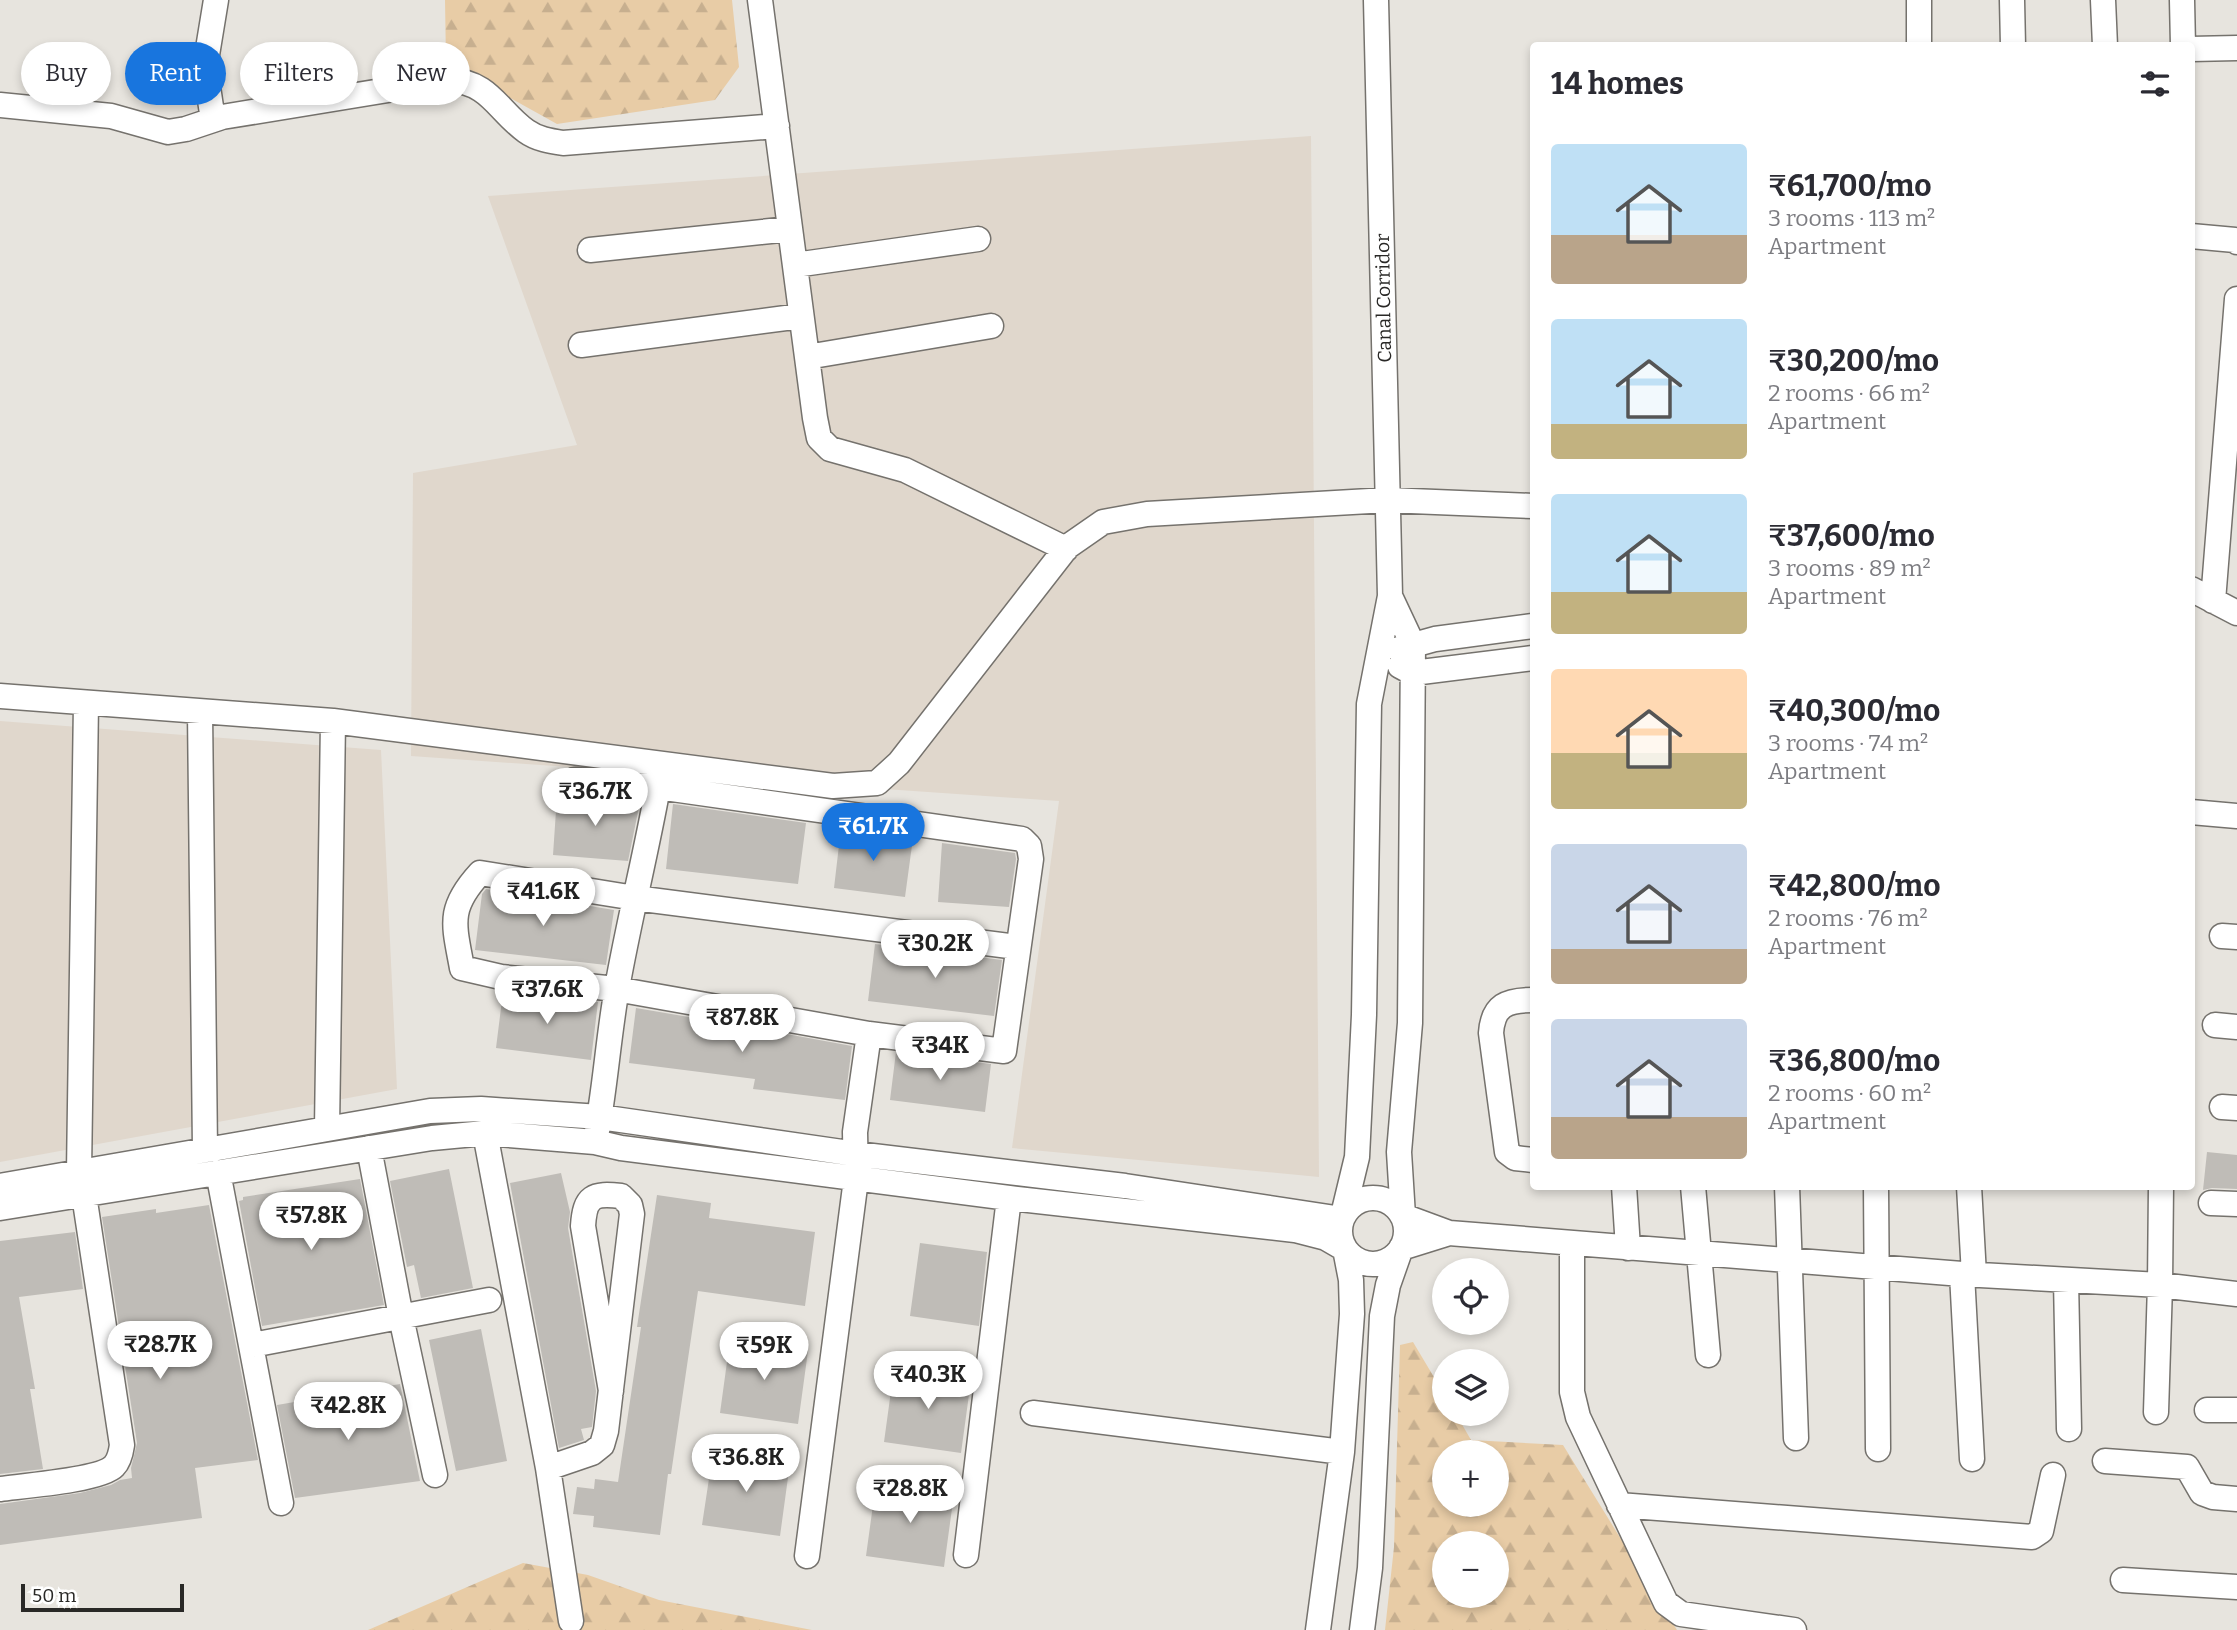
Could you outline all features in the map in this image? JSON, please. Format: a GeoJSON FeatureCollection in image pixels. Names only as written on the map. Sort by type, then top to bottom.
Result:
{"type":"FeatureCollection","features":[{"type":"Feature","properties":{"kind":"street"},"geometry":{"type":"LineString","coordinates":[[213,120],[205,67],[216,0]]}},
{"type":"Feature","properties":{"kind":"street"},"geometry":{"type":"LineString","coordinates":[[760,0],[819,438],[830,449],[905,470],[1066,549]]}},
{"type":"Feature","properties":{"kind":"street","name":"Canal Corridor"},"geometry":{"type":"LineString","coordinates":[[1376,0],[1390,596]]}},
{"type":"Feature","properties":{"kind":"street"},"geometry":{"type":"LineString","coordinates":[[1919,0],[1919,42]]}},
{"type":"Feature","properties":{"kind":"street"},"geometry":{"type":"LineString","coordinates":[[2012,0],[2013,42]]}},
{"type":"Feature","properties":{"kind":"street"},"geometry":{"type":"LineString","coordinates":[[2103,0],[2105,42]]}},
{"type":"Feature","properties":{"kind":"street"},"geometry":{"type":"LineString","coordinates":[[2182,0],[2183,42]]}},
{"type":"Feature","properties":{"kind":"street"},"geometry":{"type":"LineString","coordinates":[[2195,49],[2237,48],[2237,59]]}},
{"type":"Feature","properties":{"kind":"street"},"geometry":{"type":"LineString","coordinates":[[0,105],[111,116],[168,132],[222,117],[449,80],[466,81],[479,87],[527,132],[563,143],[777,126]]}},
{"type":"Feature","properties":{"kind":"street"},"geometry":{"type":"LineString","coordinates":[[590,250],[790,229]]}},
{"type":"Feature","properties":{"kind":"street"},"geometry":{"type":"LineString","coordinates":[[2195,236],[2237,242]]}},
{"type":"Feature","properties":{"kind":"street"},"geometry":{"type":"LineString","coordinates":[[795,265],[978,239]]}},
{"type":"Feature","properties":{"kind":"street"},"geometry":{"type":"LineString","coordinates":[[2213,601],[2237,299]]}},
{"type":"Feature","properties":{"kind":"street"},"geometry":{"type":"LineString","coordinates":[[580,345],[801,316]]}},
{"type":"Feature","properties":{"kind":"street"},"geometry":{"type":"LineString","coordinates":[[807,357],[991,326]]}},
{"type":"Feature","properties":{"kind":"street"},"geometry":{"type":"LineString","coordinates":[[0,696],[333,721],[833,786],[877,783],[899,763],[1066,549],[1104,522],[1147,513],[1387,500],[1530,506]]}},
{"type":"Feature","properties":{"kind":"street"},"geometry":{"type":"LineString","coordinates":[[2195,591],[2237,613]]}},
{"type":"Feature","properties":{"kind":"street"},"geometry":{"type":"LineString","coordinates":[[1362,1630],[1370,1568],[1382,1316],[1388,1285],[1405,1238],[1406,1227],[1399,1152],[1410,1023],[1413,645],[1390,596]]}},
{"type":"Feature","properties":{"kind":"street"},"geometry":{"type":"LineString","coordinates":[[1318,1630],[1342,1452],[1352,1314],[1351,1280],[1340,1229],[1357,1157],[1364,1015],[1369,704],[1390,596]]}},
{"type":"Feature","properties":{"kind":"street"},"geometry":{"type":"LineString","coordinates":[[1378,654],[1434,639],[1530,626]]}},
{"type":"Feature","properties":{"kind":"street"},"geometry":{"type":"LineString","coordinates":[[1378,654],[1413,673],[1530,658]]}},
{"type":"Feature","properties":{"kind":"street"},"geometry":{"type":"LineString","coordinates":[[0,1489],[97,1475],[114,1466],[122,1445],[82,1183],[86,703]]}},
{"type":"Feature","properties":{"kind":"street"},"geometry":{"type":"LineString","coordinates":[[200,712],[205,1150]]}},
{"type":"Feature","properties":{"kind":"street"},"geometry":{"type":"LineString","coordinates":[[327,1129],[333,721]]}},
{"type":"Feature","properties":{"kind":"street"},"geometry":{"type":"LineString","coordinates":[[574,780],[658,787],[1022,839],[1029,846],[1031,859],[1004,1051],[869,1034],[616,989],[501,977],[461,968],[453,920],[465,889],[481,873],[635,898],[1017,947]]}},
{"type":"Feature","properties":{"kind":"street"},"geometry":{"type":"LineString","coordinates":[[595,1142],[616,989],[658,787]]}},
{"type":"Feature","properties":{"kind":"street"},"geometry":{"type":"LineString","coordinates":[[2195,813],[2237,816]]}},
{"type":"Feature","properties":{"kind":"street"},"geometry":{"type":"LineString","coordinates":[[1530,1000],[1516,1000],[1496,1010],[1491,1032],[1507,1152],[1515,1158],[1530,1160]]}},
{"type":"Feature","properties":{"kind":"street"},"geometry":{"type":"LineString","coordinates":[[807,1556],[856,1166],[855,1132],[869,1034]]}},
{"type":"Feature","properties":{"kind":"street"},"geometry":{"type":"LineString","coordinates":[[0,1208],[205,1150],[430,1111],[462,1110],[600,1117],[1009,1198],[1295,1230],[1326,1238],[1345,1249],[1352,1257],[1372,1264],[1384,1262],[1401,1248],[1450,1233]]}},
{"type":"Feature","properties":{"kind":"street"},"geometry":{"type":"LineString","coordinates":[[462,1110],[473,1134],[548,1468],[571,1621]]}},
{"type":"Feature","properties":{"kind":"street"},"geometry":{"type":"LineString","coordinates":[[0,1186],[82,1183],[218,1172],[473,1134],[595,1142],[621,1148],[1125,1186],[1342,1219]]}},
{"type":"Feature","properties":{"kind":"street"},"geometry":{"type":"LineString","coordinates":[[369,1148],[435,1475]]}},
{"type":"Feature","properties":{"kind":"street"},"geometry":{"type":"LineString","coordinates":[[218,1172],[281,1503]]}},
{"type":"Feature","properties":{"kind":"street"},"geometry":{"type":"LineString","coordinates":[[1624,1190],[1628,1248]]}},
{"type":"Feature","properties":{"kind":"street"},"geometry":{"type":"LineString","coordinates":[[1693,1190],[1708,1355]]}},
{"type":"Feature","properties":{"kind":"street"},"geometry":{"type":"LineString","coordinates":[[1787,1190],[1796,1438]]}},
{"type":"Feature","properties":{"kind":"street"},"geometry":{"type":"LineString","coordinates":[[1876,1190],[1878,1449]]}},
{"type":"Feature","properties":{"kind":"street"},"geometry":{"type":"LineString","coordinates":[[1969,1190],[1972,1459]]}},
{"type":"Feature","properties":{"kind":"street"},"geometry":{"type":"LineString","coordinates":[[2156,1412],[2161,1190]]}},
{"type":"Feature","properties":{"kind":"street"},"geometry":{"type":"LineString","coordinates":[[548,1468],[592,1453],[602,1445],[611,1391],[632,1214],[630,1205],[621,1196],[604,1194],[589,1200],[584,1208],[583,1226],[611,1391]]}},
{"type":"Feature","properties":{"kind":"street"},"geometry":{"type":"LineString","coordinates":[[965,1555],[1009,1198]]}},
{"type":"Feature","properties":{"kind":"street"},"geometry":{"type":"LineString","coordinates":[[1342,1219],[1347,1209],[1355,1203],[1376,1198],[1387,1201],[1403,1216],[1450,1233],[1878,1268],[2160,1285],[2237,1294]]}},
{"type":"Feature","properties":{"kind":"street"},"geometry":{"type":"LineString","coordinates":[[2211,1203],[2237,1204]]}},
{"type":"Feature","properties":{"kind":"street"},"geometry":{"type":"LineString","coordinates":[[1572,1244],[1572,1392],[1578,1417],[1662,1596],[1681,1614],[1794,1630]]}},
{"type":"Feature","properties":{"kind":"street"},"geometry":{"type":"LineString","coordinates":[[2066,1280],[2069,1429]]}},
{"type":"Feature","properties":{"kind":"street"},"geometry":{"type":"LineString","coordinates":[[252,1345],[489,1300]]}},
{"type":"Feature","properties":{"kind":"street"},"geometry":{"type":"LineString","coordinates":[[2207,1410],[2237,1410]]}},
{"type":"Feature","properties":{"kind":"street"},"geometry":{"type":"LineString","coordinates":[[1034,1413],[1342,1452]]}},
{"type":"Feature","properties":{"kind":"street"},"geometry":{"type":"LineString","coordinates":[[2105,1461],[2187,1467],[2202,1493],[2237,1499]]}},
{"type":"Feature","properties":{"kind":"street"},"geometry":{"type":"LineString","coordinates":[[1619,1505],[2032,1537],[2041,1531],[2053,1475]]}},
{"type":"Feature","properties":{"kind":"street"},"geometry":{"type":"LineString","coordinates":[[2123,1580],[2237,1587]]}},
{"type":"Feature","properties":{"kind":"shaded area"},"geometry":{"type":"Polygon","coordinates":[[[1311,136],[1319,1177],[1012,1148],[1059,801],[411,756],[413,473],[577,445],[488,196],[1311,136]]]}},
{"type":"Feature","properties":{"kind":"shaded area"},"geometry":{"type":"Polygon","coordinates":[[[0,721],[381,750],[397,1089],[0,1162],[0,721]]]}},
{"type":"Feature","properties":{"kind":"green space"},"geometry":{"type":"Polygon","coordinates":[[[445,0],[732,0],[739,67],[715,100],[557,124],[470,75],[470,42],[446,42],[445,0]]]}},
{"type":"Feature","properties":{"kind":"green space"},"geometry":{"type":"Polygon","coordinates":[[[1413,1342],[1432,1374],[1432,1426],[1463,1426],[1471,1440],[1432,1440],[1432,1517],[1509,1517],[1509,1442],[1563,1445],[1677,1630],[1385,1630],[1394,1547],[1400,1345],[1413,1342]]]}},
{"type":"Feature","properties":{"kind":"green space"},"geometry":{"type":"Polygon","coordinates":[[[523,1563],[588,1575],[659,1600],[812,1630],[368,1630],[523,1563]]]}},
{"type":"Feature","properties":{"kind":"building"},"geometry":{"type":"Polygon","coordinates":[[[557,796],[640,802],[628,861],[553,855],[557,796]]]}},
{"type":"Feature","properties":{"kind":"building"},"geometry":{"type":"Polygon","coordinates":[[[673,804],[806,823],[798,884],[666,869],[673,804]]]}},
{"type":"Feature","properties":{"kind":"building"},"geometry":{"type":"Polygon","coordinates":[[[841,828],[913,838],[905,897],[834,888],[841,828]]]}},
{"type":"Feature","properties":{"kind":"building"},"geometry":{"type":"Polygon","coordinates":[[[942,843],[1015,853],[1009,907],[938,902],[942,843]]]}},
{"type":"Feature","properties":{"kind":"building"},"geometry":{"type":"Polygon","coordinates":[[[486,889],[614,910],[606,965],[475,950],[482,894],[486,889]]]}},
{"type":"Feature","properties":{"kind":"building"},"geometry":{"type":"Polygon","coordinates":[[[875,944],[1002,960],[994,1016],[868,1001],[875,944]]]}},
{"type":"Feature","properties":{"kind":"building"},"geometry":{"type":"Polygon","coordinates":[[[503,992],[598,1002],[591,1060],[496,1048],[503,992]]]}},
{"type":"Feature","properties":{"kind":"building"},"geometry":{"type":"Polygon","coordinates":[[[636,1008],[730,1024],[730,1027],[852,1046],[845,1100],[753,1089],[755,1079],[629,1063],[636,1008]]]}},
{"type":"Feature","properties":{"kind":"building"},"geometry":{"type":"Polygon","coordinates":[[[896,1052],[991,1064],[985,1112],[890,1100],[896,1052]]]}},
{"type":"Feature","properties":{"kind":"building"},"geometry":{"type":"Polygon","coordinates":[[[2207,1152],[2237,1155],[2237,1189],[2203,1190],[2207,1152]]]}},
{"type":"Feature","properties":{"kind":"building"},"geometry":{"type":"Polygon","coordinates":[[[449,1169],[473,1288],[421,1298],[414,1265],[407,1267],[390,1181],[449,1169]]]}},
{"type":"Feature","properties":{"kind":"building"},"geometry":{"type":"Polygon","coordinates":[[[561,1173],[570,1212],[568,1228],[596,1391],[592,1427],[581,1429],[584,1440],[559,1448],[510,1183],[561,1173]]]}},
{"type":"Feature","properties":{"kind":"building"},"geometry":{"type":"Polygon","coordinates":[[[360,1179],[384,1305],[262,1326],[239,1201],[243,1200],[243,1197],[360,1179]]]}},
{"type":"Feature","properties":{"kind":"building"},"geometry":{"type":"Polygon","coordinates":[[[657,1195],[711,1203],[709,1218],[815,1232],[805,1306],[698,1291],[660,1535],[593,1527],[594,1516],[573,1514],[577,1487],[594,1489],[595,1479],[618,1482],[657,1195]]]}},
{"type":"Feature","properties":{"kind":"building"},"geometry":{"type":"Polygon","coordinates":[[[209,1205],[258,1460],[195,1468],[202,1518],[0,1545],[0,1504],[80,1493],[132,1478],[131,1468],[137,1443],[102,1217],[209,1205]]]}},
{"type":"Feature","properties":{"kind":"building"},"geometry":{"type":"Polygon","coordinates":[[[75,1232],[83,1289],[19,1297],[35,1389],[30,1389],[43,1469],[0,1474],[0,1241],[75,1232]]]}},
{"type":"Feature","properties":{"kind":"building"},"geometry":{"type":"Polygon","coordinates":[[[920,1243],[987,1252],[979,1326],[910,1316],[920,1243]]]}},
{"type":"Feature","properties":{"kind":"building"},"geometry":{"type":"Polygon","coordinates":[[[481,1329],[507,1461],[456,1471],[429,1340],[481,1329]]]}},
{"type":"Feature","properties":{"kind":"building"},"geometry":{"type":"Polygon","coordinates":[[[730,1340],[808,1351],[798,1424],[720,1413],[730,1340]]]}},
{"type":"Feature","properties":{"kind":"building"},"geometry":{"type":"Polygon","coordinates":[[[894,1369],[971,1380],[961,1453],[884,1442],[894,1369]]]}},
{"type":"Feature","properties":{"kind":"building"},"geometry":{"type":"Polygon","coordinates":[[[400,1384],[420,1481],[295,1498],[277,1405],[400,1384]]]}},
{"type":"Feature","properties":{"kind":"building"},"geometry":{"type":"Polygon","coordinates":[[[713,1452],[790,1463],[780,1536],[702,1525],[713,1452]]]}},
{"type":"Feature","properties":{"kind":"building"},"geometry":{"type":"Polygon","coordinates":[[[876,1483],[954,1494],[944,1567],[866,1556],[876,1483]]]}}]}
